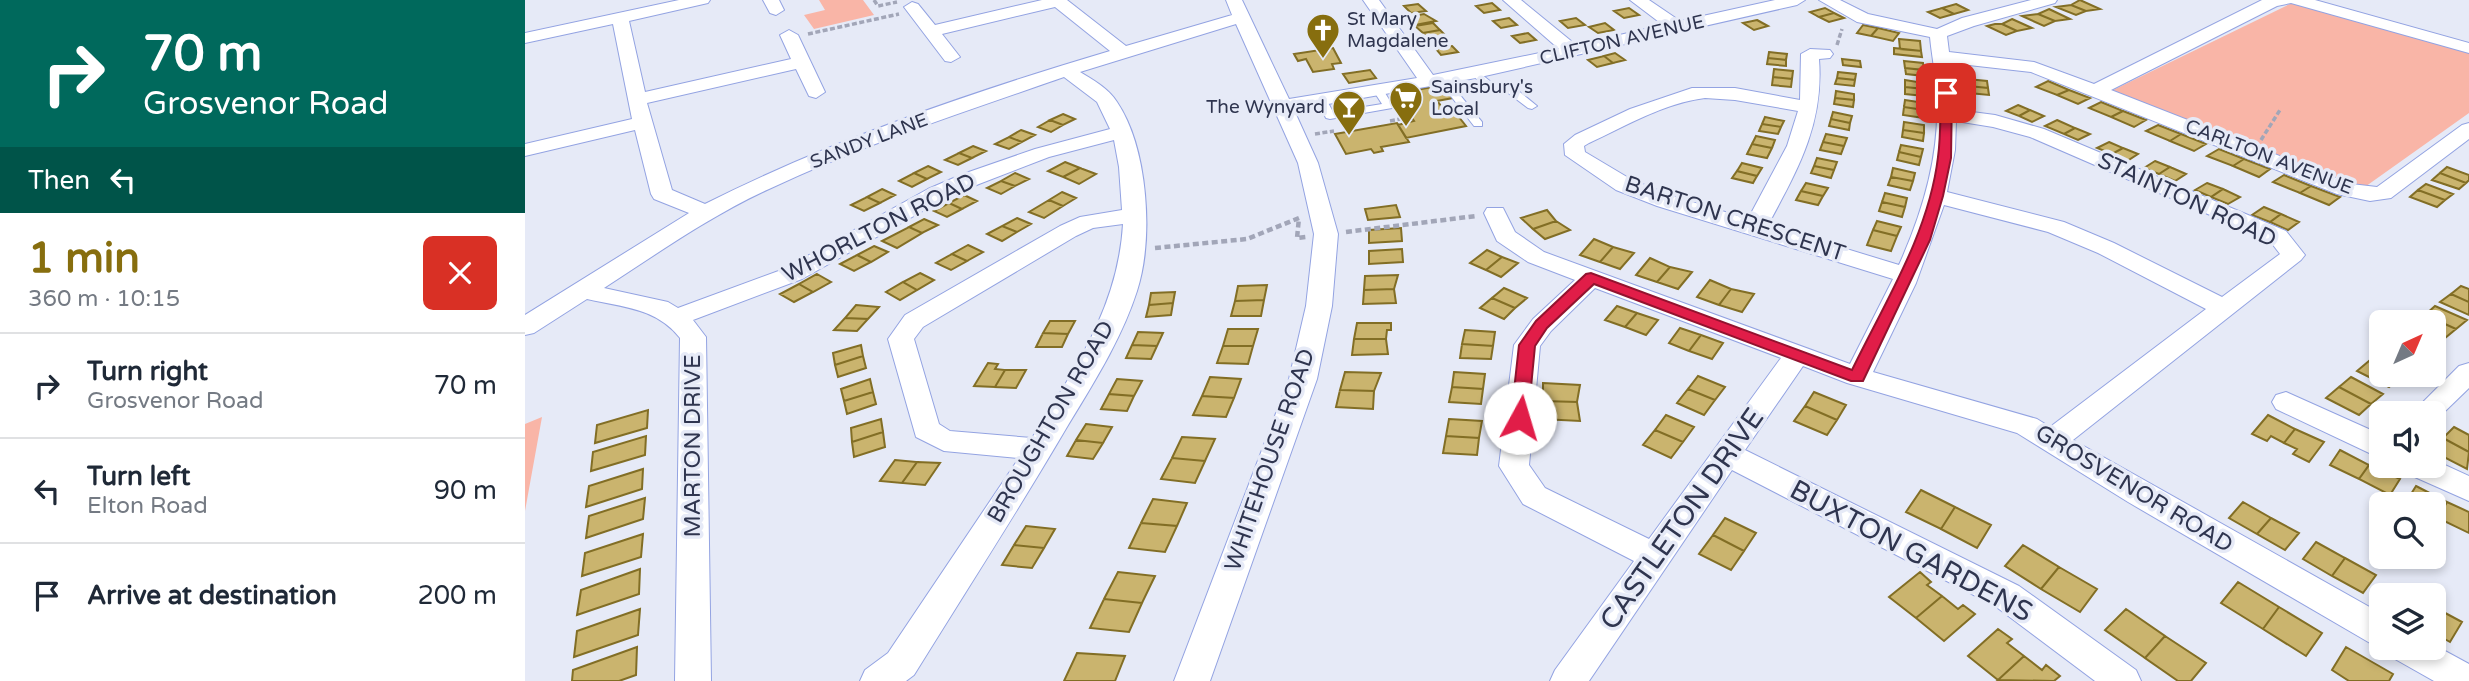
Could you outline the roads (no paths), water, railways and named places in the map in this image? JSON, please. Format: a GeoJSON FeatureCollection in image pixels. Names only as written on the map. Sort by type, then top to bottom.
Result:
{"type":"FeatureCollection","features":[{"type":"Feature","properties":{"kind":"street"},"geometry":{"type":"LineString","coordinates":[[525,38],[702,0]]}},
{"type":"Feature","properties":{"kind":"street"},"geometry":{"type":"LineString","coordinates":[[931,31],[1058,0],[1122,52]]}},
{"type":"Feature","properties":{"kind":"street"},"geometry":{"type":"LineString","coordinates":[[1371,0],[1436,81]]}},
{"type":"Feature","properties":{"kind":"street"},"geometry":{"type":"LineString","coordinates":[[1511,0],[1573,51]]}},
{"type":"Feature","properties":{"kind":"street"},"geometry":{"type":"LineString","coordinates":[[1638,0],[1677,27]]}},
{"type":"Feature","properties":{"kind":"street","name":"CLIFTON AVENUE"},"geometry":{"type":"LineString","coordinates":[[1282,106],[1476,73],[1797,0]]}},
{"type":"Feature","properties":{"kind":"street"},"geometry":{"type":"LineString","coordinates":[[1827,0],[1863,18],[1938,34],[1968,22],[2049,0]]}},
{"type":"Feature","properties":{"kind":"street"},"geometry":{"type":"LineString","coordinates":[[2095,91],[2273,1],[2285,0]]}},
{"type":"Feature","properties":{"kind":"street"},"geometry":{"type":"LineString","coordinates":[[2297,0],[2469,48]]}},
{"type":"Feature","properties":{"kind":"street"},"geometry":{"type":"LineString","coordinates":[[912,7],[951,57]]}},
{"type":"Feature","properties":{"kind":"street","name":"SANDY LANE"},"geometry":{"type":"LineString","coordinates":[[525,327],[706,212],[761,184],[851,146],[1238,9]]}},
{"type":"Feature","properties":{"kind":"street","name":"WHITEHOUSE ROAD"},"geometry":{"type":"LineString","coordinates":[[1192,681],[1303,379],[1319,306],[1326,234],[1308,163],[1238,9]]}},
{"type":"Feature","properties":{"kind":"street"},"geometry":{"type":"LineString","coordinates":[[620,16],[637,100],[662,194],[706,212]]}},
{"type":"Feature","properties":{"kind":"street"},"geometry":{"type":"LineString","coordinates":[[1842,29],[1863,18]]}},
{"type":"Feature","properties":{"kind":"street"},"geometry":{"type":"LineString","coordinates":[[1857,377],[1923,240],[1937,196],[1945,158],[1947,114],[1945,72],[1938,34]]}},
{"type":"Feature","properties":{"kind":"street"},"geometry":{"type":"LineString","coordinates":[[789,37],[816,92]]}},
{"type":"Feature","properties":{"kind":"street"},"geometry":{"type":"LineString","coordinates":[[1753,229],[1781,179],[1810,107],[1813,83],[1810,54],[1824,54]]}},
{"type":"Feature","properties":{"kind":"street","name":"CARLTON AVENUE"},"geometry":{"type":"LineString","coordinates":[[1941,56],[2034,67],[2345,189],[2370,194],[2383,193],[2469,129]]}},
{"type":"Feature","properties":{"kind":"street"},"geometry":{"type":"LineString","coordinates":[[637,100],[802,62]]}},
{"type":"Feature","properties":{"kind":"street","name":"BROUGHTON ROAD"},"geometry":{"type":"LineString","coordinates":[[879,681],[901,664],[1040,449],[1102,343],[1125,288],[1133,250],[1135,215],[1122,132],[1107,102],[1066,70]]}},
{"type":"Feature","properties":{"kind":"street","name":"BARTON CRESCENT"},"geometry":{"type":"LineString","coordinates":[[1810,107],[1711,92],[1693,93],[1676,98],[1574,144],[1575,155],[1624,185],[1665,201],[1907,275]]}},
{"type":"Feature","properties":{"kind":"street","name":"STAINTON ROAD"},"geometry":{"type":"LineString","coordinates":[[1947,114],[1995,121],[2037,133],[2278,236],[2293,255],[2053,440]]}},
{"type":"Feature","properties":{"kind":"street"},"geometry":{"type":"LineString","coordinates":[[525,150],[643,122]]}},
{"type":"Feature","properties":{"kind":"street","name":"WHORLTON ROAD"},"geometry":{"type":"LineString","coordinates":[[677,317],[793,274],[936,194],[971,179],[1042,153],[1122,132]]}},
{"type":"Feature","properties":{"kind":"street"},"geometry":{"type":"LineString","coordinates":[[1937,196],[2056,227],[2224,308]]}},
{"type":"Feature","properties":{"kind":"street","name":"GROSVENOR ROAD"},"geometry":{"type":"LineString","coordinates":[[1494,213],[1505,236],[1536,257],[1857,377],[2027,426],[2139,494],[2369,625]]}},
{"type":"Feature","properties":{"kind":"street"},"geometry":{"type":"LineString","coordinates":[[1040,449],[944,441],[926,430],[901,339],[914,321],[1068,231],[1088,222],[1135,215]]}},
{"type":"Feature","properties":{"kind":"street"},"geometry":{"type":"LineString","coordinates":[[1591,278],[1542,325],[1527,345],[1514,466],[1534,496],[1655,557]]}},
{"type":"Feature","properties":{"kind":"street"},"geometry":{"type":"LineString","coordinates":[[581,290],[659,308],[677,317]]}},
{"type":"Feature","properties":{"kind":"street","name":"MARTON DRIVE"},"geometry":{"type":"LineString","coordinates":[[677,317],[693,337],[693,681]]}},
{"type":"Feature","properties":{"kind":"street","name":"CASTLETON DRIVE"},"geometry":{"type":"LineString","coordinates":[[1568,681],[1796,356]]}},
{"type":"Feature","properties":{"kind":"street"},"geometry":{"type":"LineString","coordinates":[[2438,401],[2469,372]]}},
{"type":"Feature","properties":{"kind":"street"},"geometry":{"type":"LineString","coordinates":[[2286,402],[2369,442]]}},
{"type":"Feature","properties":{"kind":"street","name":"BUXTON GARDENS"},"geometry":{"type":"LineString","coordinates":[[1727,454],[2007,596],[2123,681]]}},
{"type":"Feature","properties":{"kind":"street"},"geometry":{"type":"LineString","coordinates":[[2445,478],[2469,489]]}},
{"type":"Feature","properties":{"kind":"street"},"geometry":{"type":"LineString","coordinates":[[2429,660],[2467,681]]}},
{"type":"Feature","properties":{"kind":"lane"},"geometry":{"type":"LineString","coordinates":[[1476,73],[1488,85],[1506,86],[1532,106]]}},
{"type":"Feature","properties":{"kind":"lane"},"geometry":{"type":"LineString","coordinates":[[1436,81],[1478,124]]}},
{"type":"Feature","properties":{"kind":"place","name":"St Mary Magdalene"},"geometry":{"type":"Point","coordinates":[1323,60]}},
{"type":"Feature","properties":{"kind":"place","name":"Sainsbury's Local"},"geometry":{"type":"Point","coordinates":[1406,128]}},
{"type":"Feature","properties":{"kind":"place","name":"The Wynyard"},"geometry":{"type":"Point","coordinates":[1349,137]}}]}
